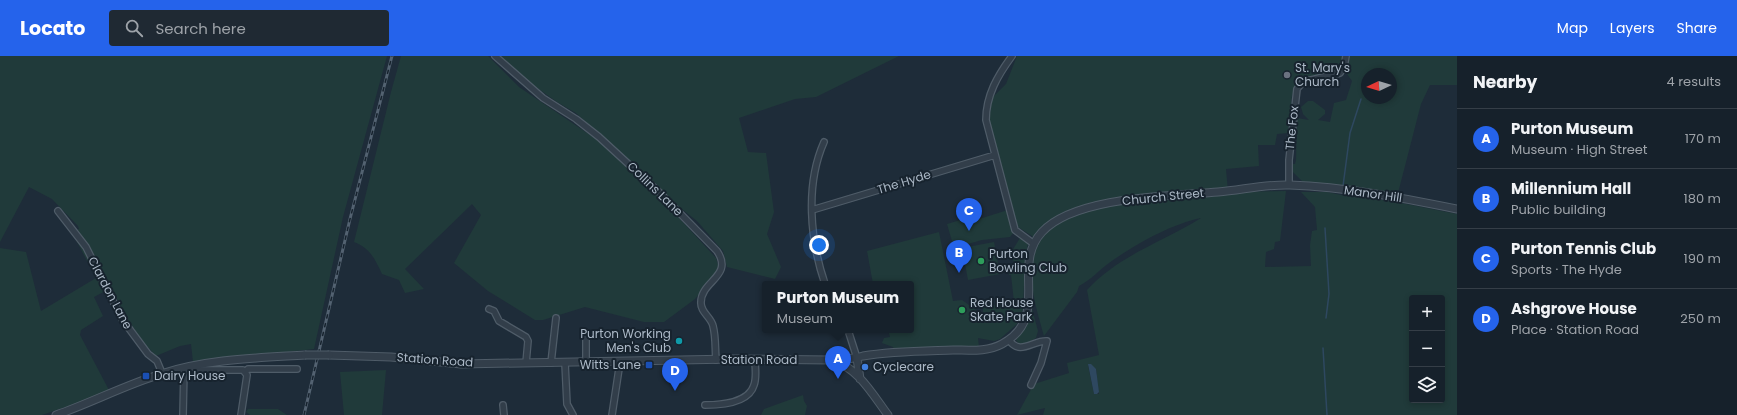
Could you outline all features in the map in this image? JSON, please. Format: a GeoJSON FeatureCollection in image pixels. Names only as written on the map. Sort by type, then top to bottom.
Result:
{"type":"FeatureCollection","features":[{"type":"Feature","properties":{"kind":"street","name":"Collins Lane"},"geometry":{"type":"LineString","coordinates":[[495,56],[543,98],[576,119],[599,137],[660,193],[716,251],[721,261],[721,270],[705,290],[700,303],[702,309],[713,325],[716,360]]}},
{"type":"Feature","properties":{"kind":"street"},"geometry":{"type":"LineString","coordinates":[[1012,56],[997,78],[987,105],[987,129],[1015,230],[1034,244]]}},
{"type":"Feature","properties":{"kind":"street","name":"The Fox"},"geometry":{"type":"LineString","coordinates":[[1288,185],[1289,160],[1297,89],[1303,82],[1340,73],[1344,67],[1346,56]]}},
{"type":"Feature","properties":{"kind":"street"},"geometry":{"type":"LineString","coordinates":[[824,142],[813,183],[812,210],[814,233],[824,281]]}},
{"type":"Feature","properties":{"kind":"street","name":"The Hyde"},"geometry":{"type":"LineString","coordinates":[[812,210],[995,154]]}},
{"type":"Feature","properties":{"kind":"street","name":"Manor Hill"},"geometry":{"type":"LineString","coordinates":[[1288,185],[1383,194],[1457,209]]}},
{"type":"Feature","properties":{"kind":"street","name":"Church Street"},"geometry":{"type":"LineString","coordinates":[[839,363],[858,358],[909,352],[986,350],[1009,340],[1021,328],[1027,314],[1030,296],[1029,262],[1034,244],[1044,230],[1058,219],[1070,214],[1114,202],[1149,196],[1288,185]]}},
{"type":"Feature","properties":{"kind":"street","name":"Clardon Lane"},"geometry":{"type":"LineString","coordinates":[[58,211],[86,247],[122,319],[148,354],[158,361],[162,373]]}},
{"type":"Feature","properties":{"kind":"street"},"geometry":{"type":"LineString","coordinates":[[489,309],[494,311],[499,321],[526,337],[528,341],[526,363]]}},
{"type":"Feature","properties":{"kind":"street"},"geometry":{"type":"LineString","coordinates":[[551,363],[556,318]]}},
{"type":"Feature","properties":{"kind":"street"},"geometry":{"type":"LineString","coordinates":[[849,333],[858,358],[860,379]]}},
{"type":"Feature","properties":{"kind":"street"},"geometry":{"type":"LineString","coordinates":[[586,335],[586,362]]}},
{"type":"Feature","properties":{"kind":"street"},"geometry":{"type":"LineString","coordinates":[[1009,340],[1019,348],[1042,340],[1047,341],[1041,363],[1031,385]]}},
{"type":"Feature","properties":{"kind":"street","name":"Station Road"},"geometry":{"type":"LineString","coordinates":[[56,415],[162,373],[193,366],[242,359],[329,355],[391,357],[452,364],[716,360],[825,360],[839,363]]}},
{"type":"Feature","properties":{"kind":"street"},"geometry":{"type":"LineString","coordinates":[[705,405],[728,403],[750,392],[755,384],[756,360]]}},
{"type":"Feature","properties":{"kind":"street"},"geometry":{"type":"LineString","coordinates":[[612,415],[620,362]]}},
{"type":"Feature","properties":{"kind":"street"},"geometry":{"type":"LineString","coordinates":[[565,363],[567,404],[573,415]]}},
{"type":"Feature","properties":{"kind":"street"},"geometry":{"type":"LineString","coordinates":[[839,363],[860,379],[888,415]]}},
{"type":"Feature","properties":{"kind":"street"},"geometry":{"type":"LineString","coordinates":[[193,366],[198,370],[243,370],[246,372],[248,370],[297,369]]}},
{"type":"Feature","properties":{"kind":"street"},"geometry":{"type":"LineString","coordinates":[[183,415],[184,369]]}},
{"type":"Feature","properties":{"kind":"street"},"geometry":{"type":"LineString","coordinates":[[241,415],[247,375],[246,372]]}},
{"type":"Feature","properties":{"kind":"street"},"geometry":{"type":"LineString","coordinates":[[503,405],[504,415]]}},
{"type":"Feature","properties":{"kind":"green space"},"geometry":{"type":"Polygon","coordinates":[[[0,56],[387,56],[343,217],[314,349],[193,362],[191,344],[180,346],[156,356],[143,342],[128,320],[111,288],[94,297],[103,316],[81,330],[80,335],[110,392],[42,415],[0,415],[0,248],[26,252],[41,311],[96,278],[74,236],[76,230],[79,229],[78,226],[52,199],[29,187],[0,242],[0,56]]]}},
{"type":"Feature","properties":{"kind":"green space"},"geometry":{"type":"Polygon","coordinates":[[[401,56],[488,56],[519,87],[599,141],[668,206],[716,258],[719,268],[715,276],[695,299],[664,322],[644,322],[585,307],[543,320],[535,320],[488,291],[454,263],[481,215],[472,204],[405,269],[424,289],[405,293],[399,280],[382,274],[368,251],[360,244],[354,242],[401,56]]]}},
{"type":"Feature","properties":{"kind":"green space"},"geometry":{"type":"Polygon","coordinates":[[[501,56],[899,56],[816,97],[795,99],[739,118],[748,152],[766,153],[774,212],[767,234],[781,267],[775,279],[727,267],[723,251],[697,221],[669,199],[576,113],[557,102],[523,78],[501,56]]]}},
{"type":"Feature","properties":{"kind":"green space"},"geometry":{"type":"Polygon","coordinates":[[[1017,56],[1344,56],[1341,69],[1333,74],[1300,81],[1292,95],[1288,133],[1277,134],[1275,145],[1258,145],[1259,166],[1226,169],[1228,192],[1286,191],[1280,241],[1275,242],[1274,249],[1266,252],[1265,267],[1311,266],[1310,245],[1312,231],[1317,230],[1315,207],[1301,192],[1327,192],[1346,196],[1348,195],[1396,202],[1457,214],[1457,415],[1043,415],[1045,408],[1017,415],[1034,384],[1069,373],[1067,363],[1099,355],[1087,290],[1113,267],[1127,258],[1187,227],[1201,218],[1177,225],[1153,236],[1105,266],[1079,286],[1077,292],[1044,336],[1033,291],[1032,268],[1037,246],[1032,236],[1018,227],[1010,237],[982,240],[954,248],[947,224],[974,216],[976,220],[1011,209],[992,139],[987,113],[992,98],[1006,84],[1017,56]],[[1088,365],[1094,394],[1099,394],[1096,369],[1088,365]]]}},
{"type":"Feature","properties":{"kind":"green space"},"geometry":{"type":"Polygon","coordinates":[[[1348,56],[1457,56],[1457,85],[1430,85],[1421,104],[1398,193],[1303,182],[1292,171],[1291,164],[1295,164],[1296,160],[1297,118],[1309,120],[1303,114],[1301,107],[1308,101],[1313,101],[1325,110],[1325,114],[1318,120],[1330,122],[1334,103],[1346,100],[1352,81],[1345,71],[1348,56]]]}},
{"type":"Feature","properties":{"kind":"green space"},"geometry":{"type":"Polygon","coordinates":[[[939,232],[953,301],[962,300],[976,310],[977,316],[983,315],[983,307],[1014,302],[1011,275],[1009,275],[1008,269],[1014,268],[1012,251],[1020,238],[1024,238],[1028,243],[1025,262],[1023,309],[1017,324],[1000,339],[994,341],[978,338],[979,347],[943,347],[894,350],[893,347],[882,343],[884,338],[890,337],[889,333],[914,333],[914,281],[872,281],[867,251],[939,232]]]}},
{"type":"Feature","properties":{"kind":"green space","name":"Purton Bowling Club"},"geometry":{"type":"Polygon","coordinates":[[[994,242],[1000,274],[968,280],[962,248],[994,242]]]}},
{"type":"Feature","properties":{"kind":"green space"},"geometry":{"type":"Polygon","coordinates":[[[1032,309],[1038,331],[1036,338],[1026,344],[1019,344],[1016,340],[1027,324],[1032,309]]]}},
{"type":"Feature","properties":{"kind":"green space"},"geometry":{"type":"Polygon","coordinates":[[[386,370],[382,415],[344,415],[340,372],[386,370]]]}},
{"type":"Feature","properties":{"kind":"green space"},"geometry":{"type":"Polygon","coordinates":[[[803,395],[807,406],[805,415],[761,415],[764,409],[803,395]]]}},
{"type":"Feature","properties":{"kind":"green space"},"geometry":{"type":"Polygon","coordinates":[[[248,409],[278,409],[287,415],[250,415],[246,412],[248,409]]]}},
{"type":"Feature","properties":{"kind":"water"},"geometry":{"type":"Polygon","coordinates":[[[1088,364],[1091,364],[1096,369],[1099,392],[1097,394],[1094,394],[1088,364]]]}},
{"type":"Feature","properties":{"kind":"waterway"},"geometry":{"type":"LineString","coordinates":[[1343,186],[1350,133],[1361,99]]}},
{"type":"Feature","properties":{"kind":"waterway"},"geometry":{"type":"LineString","coordinates":[[1325,228],[1329,294],[1326,318]]}},
{"type":"Feature","properties":{"kind":"waterway"},"geometry":{"type":"LineString","coordinates":[[1323,348],[1327,415]]}},
{"type":"Feature","properties":{"kind":"railway"},"geometry":{"type":"LineString","coordinates":[[304,415],[350,219],[392,56]]}},
{"type":"Feature","properties":{"kind":"place","name":"St. Mary's Church"},"geometry":{"type":"Point","coordinates":[1287,75]}},
{"type":"Feature","properties":{"kind":"place","name":"Purton Tennis Club"},"geometry":{"type":"Point","coordinates":[969,231]}},
{"type":"Feature","properties":{"kind":"place","name":"Purton Bowling Club"},"geometry":{"type":"Point","coordinates":[981,261]}},
{"type":"Feature","properties":{"kind":"place","name":"Millennium Hall"},"geometry":{"type":"Point","coordinates":[959,273]}},
{"type":"Feature","properties":{"kind":"place","name":"Red House Skate Park"},"geometry":{"type":"Point","coordinates":[962,310]}},
{"type":"Feature","properties":{"kind":"place","name":"Purton Working Men's Club"},"geometry":{"type":"Point","coordinates":[679,341]}},
{"type":"Feature","properties":{"kind":"place","name":"Witts Lane"},"geometry":{"type":"Point","coordinates":[649,365]}},
{"type":"Feature","properties":{"kind":"place","name":"Cyclecare"},"geometry":{"type":"Point","coordinates":[865,367]}},
{"type":"Feature","properties":{"kind":"place","name":"Dairy House"},"geometry":{"type":"Point","coordinates":[146,376]}},
{"type":"Feature","properties":{"kind":"place","name":"Purton Museum"},"geometry":{"type":"Point","coordinates":[838,379]}},
{"type":"Feature","properties":{"kind":"place","name":"Ashgrove House"},"geometry":{"type":"Point","coordinates":[675,391]}}]}
